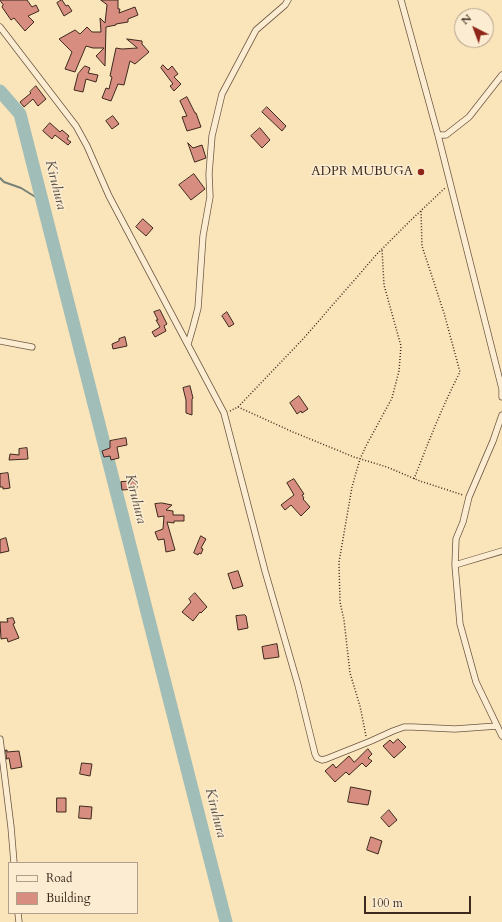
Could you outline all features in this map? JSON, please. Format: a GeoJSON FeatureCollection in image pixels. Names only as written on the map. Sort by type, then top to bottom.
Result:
{"type":"FeatureCollection","features":[{"type":"Feature","properties":{"kind":"street"},"geometry":{"type":"LineString","coordinates":[[188,344],[194,327],[198,308],[203,236],[210,197],[209,174],[212,136],[222,94],[256,30],[285,5],[288,0]]}},
{"type":"Feature","properties":{"kind":"street"},"geometry":{"type":"LineString","coordinates":[[401,0],[438,135],[502,389],[502,397]]}},
{"type":"Feature","properties":{"kind":"street"},"geometry":{"type":"LineString","coordinates":[[0,27],[76,126],[88,146],[109,196],[224,413],[265,571],[298,685],[315,754],[322,760],[326,759],[404,727],[455,729],[497,726]]}},
{"type":"Feature","properties":{"kind":"street"},"geometry":{"type":"LineString","coordinates":[[438,135],[446,135],[469,118],[502,75]]}},
{"type":"Feature","properties":{"kind":"street"},"geometry":{"type":"LineString","coordinates":[[0,341],[32,347]]}},
{"type":"Feature","properties":{"kind":"street"},"geometry":{"type":"LineString","coordinates":[[502,415],[470,497],[463,522],[456,539],[455,564],[460,624],[476,682],[502,736]]}},
{"type":"Feature","properties":{"kind":"street"},"geometry":{"type":"LineString","coordinates":[[455,564],[502,551]]}},
{"type":"Feature","properties":{"kind":"street"},"geometry":{"type":"LineString","coordinates":[[0,739],[3,789],[14,862]]}},
{"type":"Feature","properties":{"kind":"path"},"geometry":{"type":"LineString","coordinates":[[224,413],[238,407],[303,339],[382,249],[421,210],[450,184]]}},
{"type":"Feature","properties":{"kind":"path"},"geometry":{"type":"LineString","coordinates":[[414,479],[433,429],[460,372],[444,313],[422,246],[421,210]]}},
{"type":"Feature","properties":{"kind":"path"},"geometry":{"type":"LineString","coordinates":[[367,743],[360,706],[350,673],[344,620],[340,602],[339,562],[352,487],[360,459],[392,398],[399,371],[402,346],[384,285],[382,249]]}},
{"type":"Feature","properties":{"kind":"path"},"geometry":{"type":"LineString","coordinates":[[238,407],[293,432],[360,459],[387,467],[414,479],[470,497]]}},
{"type":"Feature","properties":{"kind":"building"},"geometry":{"type":"Polygon","coordinates":[[[0,0],[27,0],[32,7],[36,5],[39,11],[28,16],[34,22],[25,31],[14,18],[11,20],[2,7],[3,5],[0,0]]]}},
{"type":"Feature","properties":{"kind":"building"},"geometry":{"type":"Polygon","coordinates":[[[62,0],[72,11],[64,16],[57,3],[62,0]]]}},
{"type":"Feature","properties":{"kind":"building"},"geometry":{"type":"Polygon","coordinates":[[[101,0],[118,0],[118,9],[120,9],[119,13],[135,7],[138,15],[128,19],[128,22],[106,27],[105,66],[96,56],[104,48],[93,48],[86,46],[75,72],[65,69],[72,52],[59,39],[75,30],[80,34],[87,27],[92,32],[101,32],[100,18],[105,23],[107,5],[101,0]]]}},
{"type":"Feature","properties":{"kind":"building"},"geometry":{"type":"Polygon","coordinates":[[[127,39],[142,41],[142,44],[149,52],[135,64],[130,61],[124,85],[118,84],[111,101],[102,98],[106,88],[109,89],[112,77],[110,76],[116,48],[137,48],[127,39]]]}},
{"type":"Feature","properties":{"kind":"building"},"geometry":{"type":"Polygon","coordinates":[[[163,65],[168,70],[172,66],[178,74],[174,77],[181,84],[174,91],[170,86],[173,84],[161,68],[163,65]]]}},
{"type":"Feature","properties":{"kind":"building"},"geometry":{"type":"Polygon","coordinates":[[[85,66],[90,68],[88,73],[98,75],[96,82],[86,79],[83,92],[74,90],[78,74],[85,66]]]}},
{"type":"Feature","properties":{"kind":"building"},"geometry":{"type":"Polygon","coordinates":[[[36,86],[46,99],[38,106],[33,99],[24,107],[20,102],[31,93],[30,92],[36,86]]]}},
{"type":"Feature","properties":{"kind":"building"},"geometry":{"type":"Polygon","coordinates":[[[187,97],[196,113],[201,127],[187,131],[182,117],[187,116],[180,101],[187,97]]]}},
{"type":"Feature","properties":{"kind":"building"},"geometry":{"type":"Polygon","coordinates":[[[267,107],[286,126],[282,131],[262,112],[267,107]]]}},
{"type":"Feature","properties":{"kind":"building"},"geometry":{"type":"Polygon","coordinates":[[[113,116],[119,124],[112,129],[106,121],[113,116]]]}},
{"type":"Feature","properties":{"kind":"building"},"geometry":{"type":"Polygon","coordinates":[[[50,123],[60,132],[62,130],[69,136],[67,139],[71,142],[68,145],[55,135],[52,139],[43,131],[50,123]]]}},
{"type":"Feature","properties":{"kind":"building"},"geometry":{"type":"Polygon","coordinates":[[[260,128],[270,140],[262,148],[251,136],[260,128]]]}},
{"type":"Feature","properties":{"kind":"building"},"geometry":{"type":"Polygon","coordinates":[[[188,143],[193,148],[202,145],[206,158],[195,162],[188,143]]]}},
{"type":"Feature","properties":{"kind":"building"},"geometry":{"type":"Polygon","coordinates":[[[194,174],[205,189],[191,200],[179,185],[194,174]]]}},
{"type":"Feature","properties":{"kind":"building"},"geometry":{"type":"Polygon","coordinates":[[[143,219],[153,228],[146,236],[136,227],[143,219]]]}},
{"type":"Feature","properties":{"kind":"building"},"geometry":{"type":"Polygon","coordinates":[[[160,310],[167,324],[164,326],[166,331],[155,337],[152,332],[160,327],[154,312],[160,310]]]}},
{"type":"Feature","properties":{"kind":"building"},"geometry":{"type":"Polygon","coordinates":[[[227,312],[234,324],[229,327],[222,316],[227,312]]]}},
{"type":"Feature","properties":{"kind":"building"},"geometry":{"type":"Polygon","coordinates":[[[125,337],[127,346],[113,349],[112,344],[125,337]]]}},
{"type":"Feature","properties":{"kind":"building"},"geometry":{"type":"Polygon","coordinates":[[[190,386],[193,398],[192,415],[186,413],[186,400],[183,388],[190,386]]]}},
{"type":"Feature","properties":{"kind":"building"},"geometry":{"type":"Polygon","coordinates":[[[299,396],[308,409],[297,414],[290,403],[299,396]]]}},
{"type":"Feature","properties":{"kind":"building"},"geometry":{"type":"Polygon","coordinates":[[[126,438],[127,445],[117,447],[119,458],[111,460],[110,456],[104,457],[102,451],[110,448],[110,441],[126,438]]]}},
{"type":"Feature","properties":{"kind":"building"},"geometry":{"type":"Polygon","coordinates":[[[27,448],[28,459],[9,460],[10,454],[19,455],[19,449],[27,448]]]}},
{"type":"Feature","properties":{"kind":"building"},"geometry":{"type":"Polygon","coordinates":[[[8,473],[10,488],[3,489],[3,487],[0,487],[0,474],[8,473]]]}},
{"type":"Feature","properties":{"kind":"building"},"geometry":{"type":"Polygon","coordinates":[[[294,479],[304,494],[302,495],[304,498],[303,499],[310,507],[301,516],[291,505],[285,510],[281,505],[294,495],[287,483],[294,479]]]}},
{"type":"Feature","properties":{"kind":"building"},"geometry":{"type":"Polygon","coordinates":[[[136,481],[137,489],[122,490],[121,482],[136,481]]]}},
{"type":"Feature","properties":{"kind":"building"},"geometry":{"type":"Polygon","coordinates":[[[162,503],[172,505],[166,510],[173,511],[173,515],[184,515],[184,521],[174,521],[174,523],[167,522],[175,550],[166,552],[164,539],[158,540],[155,532],[163,529],[164,516],[158,517],[155,504],[162,503]]]}},
{"type":"Feature","properties":{"kind":"building"},"geometry":{"type":"Polygon","coordinates":[[[201,536],[206,539],[201,548],[203,549],[201,554],[199,553],[198,555],[194,553],[201,536]]]}},
{"type":"Feature","properties":{"kind":"building"},"geometry":{"type":"Polygon","coordinates":[[[6,538],[9,551],[0,553],[0,540],[6,538]]]}},
{"type":"Feature","properties":{"kind":"building"},"geometry":{"type":"Polygon","coordinates":[[[238,571],[243,586],[233,589],[228,574],[238,571]]]}},
{"type":"Feature","properties":{"kind":"building"},"geometry":{"type":"Polygon","coordinates":[[[195,593],[207,607],[201,613],[200,612],[193,621],[182,612],[191,602],[189,599],[195,593]]]}},
{"type":"Feature","properties":{"kind":"building"},"geometry":{"type":"Polygon","coordinates":[[[245,615],[248,628],[238,630],[236,616],[245,615]]]}},
{"type":"Feature","properties":{"kind":"building"},"geometry":{"type":"Polygon","coordinates":[[[13,618],[15,623],[13,624],[19,638],[8,642],[7,638],[1,639],[0,622],[8,622],[7,619],[13,618]]]}},
{"type":"Feature","properties":{"kind":"building"},"geometry":{"type":"Polygon","coordinates":[[[277,644],[279,657],[264,659],[262,647],[277,644]]]}},
{"type":"Feature","properties":{"kind":"building"},"geometry":{"type":"Polygon","coordinates":[[[398,739],[406,747],[394,758],[383,746],[390,740],[393,743],[398,739]]]}},
{"type":"Feature","properties":{"kind":"building"},"geometry":{"type":"Polygon","coordinates":[[[368,749],[372,754],[368,758],[372,761],[366,767],[362,763],[349,775],[346,772],[335,782],[325,771],[333,764],[336,768],[349,756],[354,762],[368,749]]]}},
{"type":"Feature","properties":{"kind":"building"},"geometry":{"type":"Polygon","coordinates":[[[6,750],[7,752],[19,751],[22,767],[11,769],[9,758],[7,759],[6,750]]]}},
{"type":"Feature","properties":{"kind":"building"},"geometry":{"type":"Polygon","coordinates":[[[82,763],[92,764],[90,776],[80,774],[82,763]]]}},
{"type":"Feature","properties":{"kind":"building"},"geometry":{"type":"Polygon","coordinates":[[[351,787],[371,791],[368,805],[348,802],[351,787]]]}},
{"type":"Feature","properties":{"kind":"building"},"geometry":{"type":"Polygon","coordinates":[[[57,798],[66,798],[66,812],[57,812],[57,798]]]}},
{"type":"Feature","properties":{"kind":"building"},"geometry":{"type":"Polygon","coordinates":[[[80,806],[92,807],[91,819],[79,818],[80,806]]]}},
{"type":"Feature","properties":{"kind":"building"},"geometry":{"type":"Polygon","coordinates":[[[389,810],[397,820],[389,827],[381,818],[389,810]]]}},
{"type":"Feature","properties":{"kind":"building"},"geometry":{"type":"Polygon","coordinates":[[[371,837],[382,841],[378,854],[367,850],[371,837]]]}},
{"type":"Feature","properties":{"kind":"waterway","name":"Kiruhura"},"geometry":{"type":"LineString","coordinates":[[0,91],[20,114],[226,922]]}},
{"type":"Feature","properties":{"kind":"waterway"},"geometry":{"type":"LineString","coordinates":[[0,178],[4,182],[21,188],[42,201]]}},
{"type":"Feature","properties":{"kind":"place","name":"ADPR MUBUGA"},"geometry":{"type":"Point","coordinates":[421,172]}}]}
